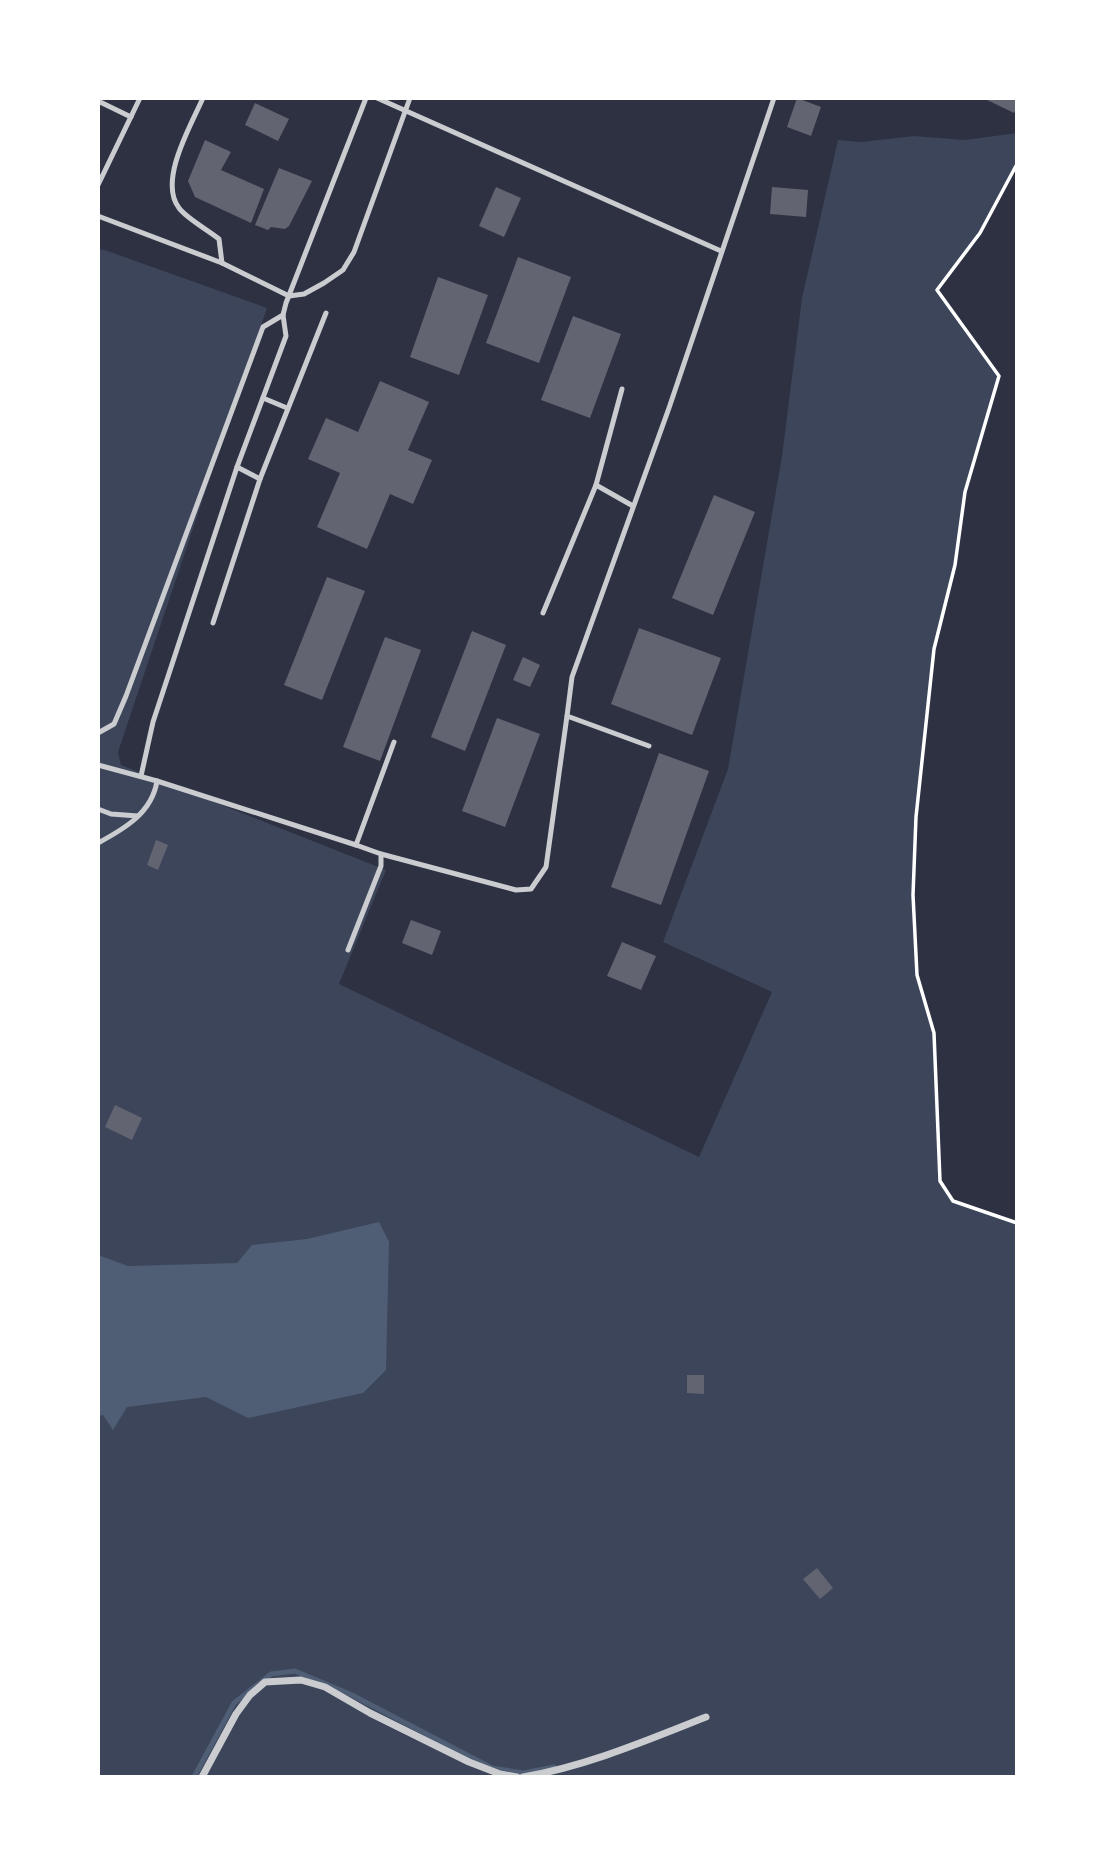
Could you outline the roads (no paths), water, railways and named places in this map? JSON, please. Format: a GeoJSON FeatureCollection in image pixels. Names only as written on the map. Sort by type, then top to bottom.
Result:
{"type":"FeatureCollection","features":[{"type":"Feature","properties":{"kind":"street"},"geometry":{"type":"LineString","coordinates":[[202,1777],[236,1714],[250,1695],[265,1682],[301,1680],[325,1687],[370,1713],[469,1762],[500,1774],[520,1777],[561,1770],[611,1754],[705,1717]]}},
{"type":"Feature","properties":{"kind":"lane"},"geometry":{"type":"LineString","coordinates":[[98,185],[139,98]]}},
{"type":"Feature","properties":{"kind":"lane"},"geometry":{"type":"LineString","coordinates":[[203,98],[171,178],[173,196],[179,209],[219,239],[222,263]]}},
{"type":"Feature","properties":{"kind":"lane"},"geometry":{"type":"LineString","coordinates":[[141,776],[153,722],[237,467],[286,337],[283,315],[289,296],[366,98]]}},
{"type":"Feature","properties":{"kind":"lane"},"geometry":{"type":"LineString","coordinates":[[377,98],[721,251]]}},
{"type":"Feature","properties":{"kind":"lane"},"geometry":{"type":"LineString","coordinates":[[98,216],[222,263],[289,296],[304,294],[343,270],[354,252],[410,98]]}},
{"type":"Feature","properties":{"kind":"lane"},"geometry":{"type":"LineString","coordinates":[[98,765],[158,781],[381,854],[516,890],[531,889],[546,867],[572,677],[669,408],[774,98]]}},
{"type":"Feature","properties":{"kind":"lane"},"geometry":{"type":"LineString","coordinates":[[98,101],[131,117]]}},
{"type":"Feature","properties":{"kind":"lane"},"geometry":{"type":"LineString","coordinates":[[212,624],[286,408],[326,313]]}},
{"type":"Feature","properties":{"kind":"lane"},"geometry":{"type":"LineString","coordinates":[[98,733],[114,724],[126,696],[263,327],[283,315]]}},
{"type":"Feature","properties":{"kind":"lane"},"geometry":{"type":"LineString","coordinates":[[543,613],[596,485],[622,389]]}},
{"type":"Feature","properties":{"kind":"lane"},"geometry":{"type":"LineString","coordinates":[[263,398],[286,408]]}},
{"type":"Feature","properties":{"kind":"lane"},"geometry":{"type":"LineString","coordinates":[[237,467],[260,479]]}},
{"type":"Feature","properties":{"kind":"lane"},"geometry":{"type":"LineString","coordinates":[[596,485],[633,506]]}},
{"type":"Feature","properties":{"kind":"lane"},"geometry":{"type":"LineString","coordinates":[[567,716],[649,746]]}},
{"type":"Feature","properties":{"kind":"lane"},"geometry":{"type":"LineString","coordinates":[[356,845],[394,742]]}},
{"type":"Feature","properties":{"kind":"lane"},"geometry":{"type":"LineString","coordinates":[[98,843],[122,830],[146,808],[155,795],[158,781]]}},
{"type":"Feature","properties":{"kind":"lane"},"geometry":{"type":"LineString","coordinates":[[98,809],[111,814],[138,816]]}},
{"type":"Feature","properties":{"kind":"lane"},"geometry":{"type":"LineString","coordinates":[[348,950],[378,875],[381,854]]}},
{"type":"Feature","properties":{"kind":"waterway"},"geometry":{"type":"LineString","coordinates":[[194,1777],[234,1703],[271,1674],[295,1671],[350,1694],[492,1768],[523,1773],[554,1767]]}}]}
